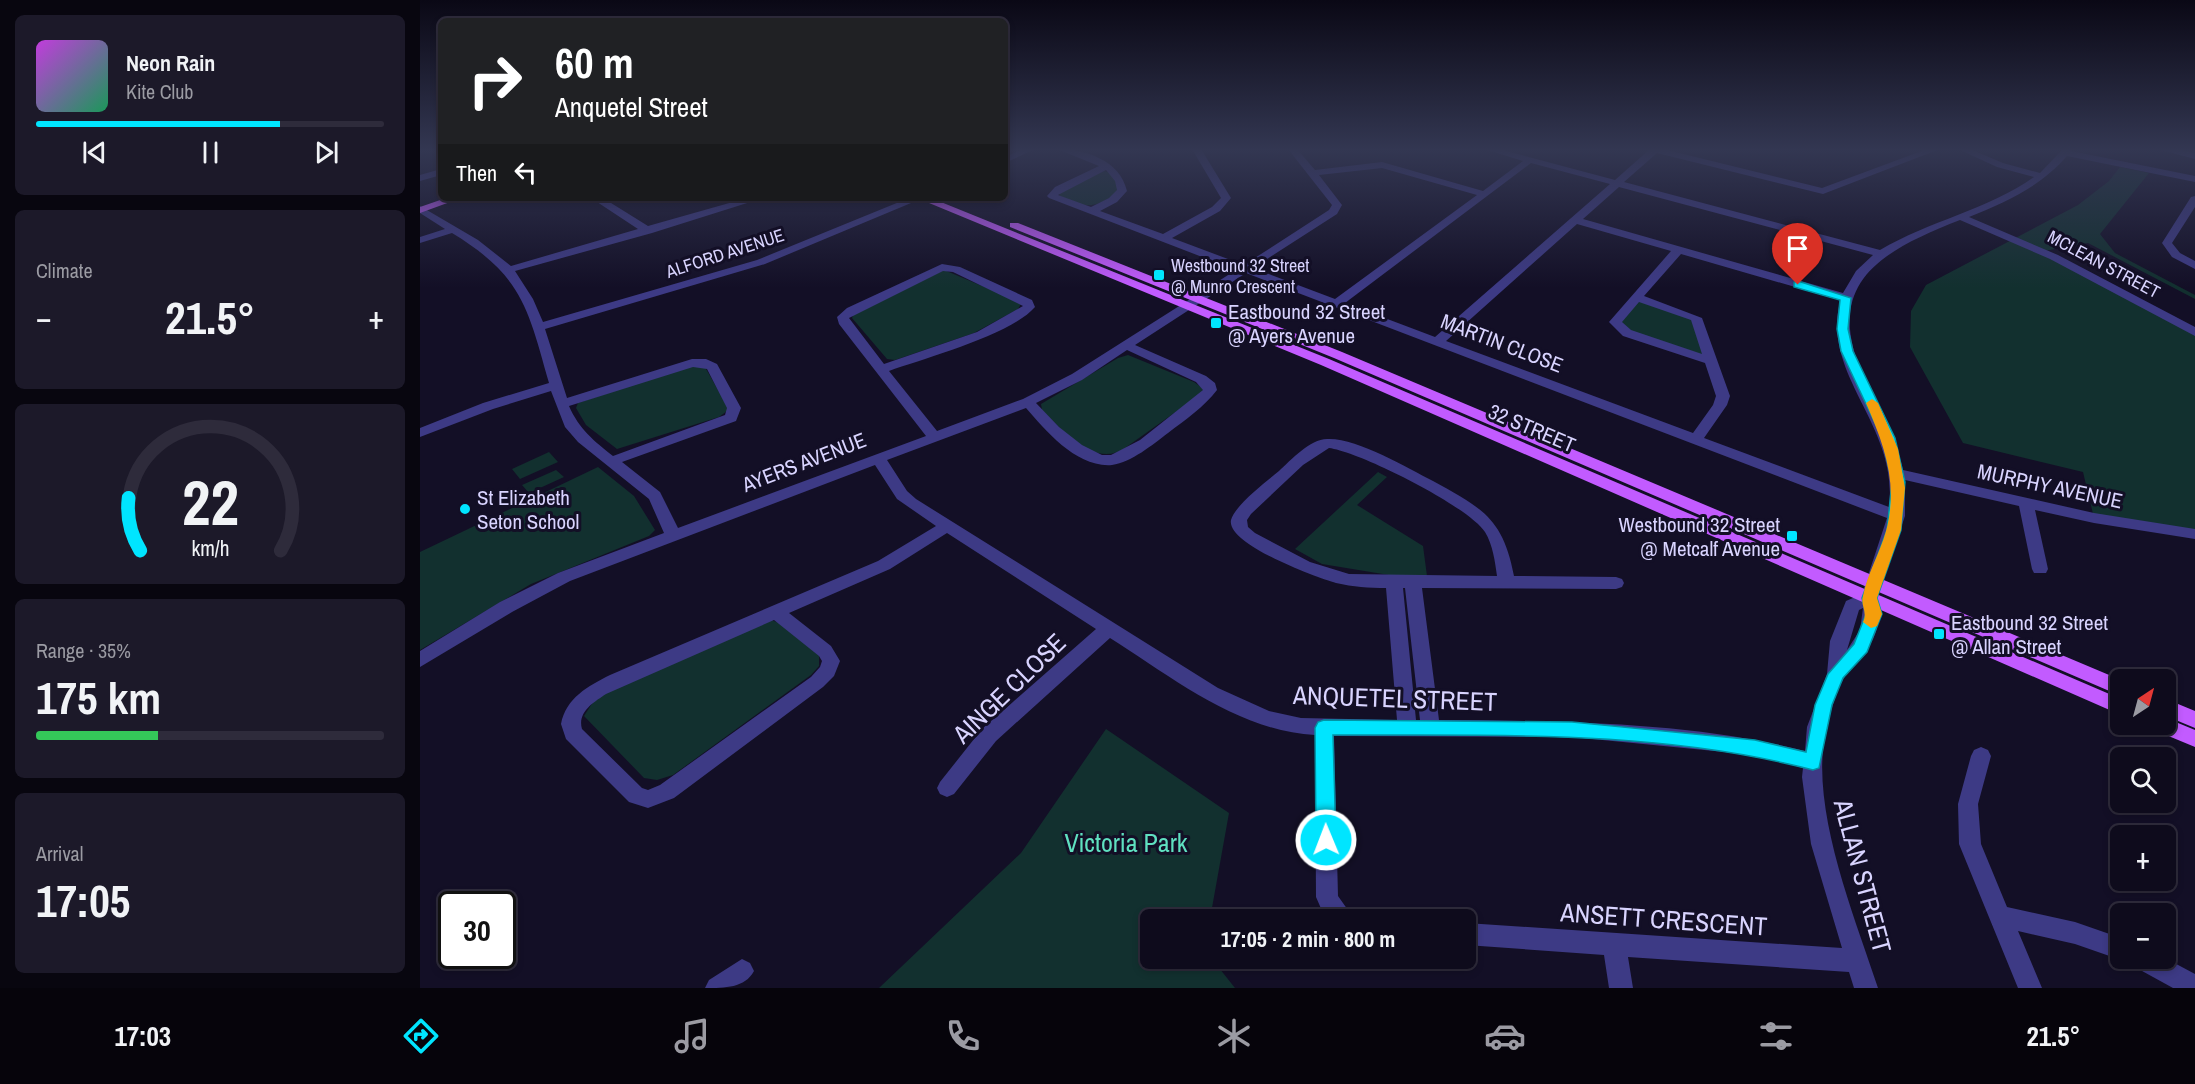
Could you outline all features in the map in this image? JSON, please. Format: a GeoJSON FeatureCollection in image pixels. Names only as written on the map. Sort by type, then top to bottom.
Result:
{"type":"FeatureCollection","features":[{"type":"Feature","properties":{"kind":"main road"},"geometry":{"type":"LineString","coordinates":[[420,204],[438,198]]}},
{"type":"Feature","properties":{"kind":"main road"},"geometry":{"type":"LineString","coordinates":[[420,209],[446,201]]}},
{"type":"Feature","properties":{"kind":"main road","name":"32 STREET"},"geometry":{"type":"LineString","coordinates":[[927,201],[1188,306],[1872,590],[2110,684]]}},
{"type":"Feature","properties":{"kind":"main road","name":"32 STREET"},"geometry":{"type":"LineString","coordinates":[[955,201],[1200,299],[1872,590],[2110,702]]}},
{"type":"Feature","properties":{"kind":"main road"},"geometry":{"type":"LineString","coordinates":[[2176,711],[2195,720]]}},
{"type":"Feature","properties":{"kind":"main road"},"geometry":{"type":"LineString","coordinates":[[2176,731],[2195,740]]}},
{"type":"Feature","properties":{"kind":"street","name":"MARTIN CLOSE"},"geometry":{"type":"LineString","coordinates":[[1053,195],[1057,199],[1897,516]]}},
{"type":"Feature","properties":{"kind":"street"},"geometry":{"type":"LineString","coordinates":[[1091,211],[1119,195]]}},
{"type":"Feature","properties":{"kind":"street"},"geometry":{"type":"LineString","coordinates":[[1164,238],[1216,209],[1226,198],[1225,195]]}},
{"type":"Feature","properties":{"kind":"street","name":"AYERS AVENUE"},"geometry":{"type":"LineString","coordinates":[[420,660],[506,607],[546,586],[673,535],[1028,402],[1127,346],[1335,210],[1336,202],[1330,195]]}},
{"type":"Feature","properties":{"kind":"street"},"geometry":{"type":"LineString","coordinates":[[1337,303],[1483,195]]}},
{"type":"Feature","properties":{"kind":"street"},"geometry":{"type":"LineString","coordinates":[[1438,341],[1604,195]]}},
{"type":"Feature","properties":{"kind":"street"},"geometry":{"type":"LineString","coordinates":[[1659,195],[1882,254]]}},
{"type":"Feature","properties":{"kind":"street"},"geometry":{"type":"LineString","coordinates":[[1575,220],[1846,298],[1860,273],[1882,254],[2008,195]]}},
{"type":"Feature","properties":{"kind":"street"},"geometry":{"type":"LineString","coordinates":[[2195,199],[2167,243],[2176,255],[2195,266]]}},
{"type":"Feature","properties":{"kind":"street"},"geometry":{"type":"LineString","coordinates":[[601,201],[648,231]]}},
{"type":"Feature","properties":{"kind":"street"},"geometry":{"type":"LineString","coordinates":[[508,270],[748,201]]}},
{"type":"Feature","properties":{"kind":"street","name":"ALFORD AVENUE"},"geometry":{"type":"LineString","coordinates":[[537,328],[761,262],[913,201]]}},
{"type":"Feature","properties":{"kind":"street"},"geometry":{"type":"LineString","coordinates":[[420,209],[493,256],[523,288],[556,386],[574,429],[655,496],[673,535]]}},
{"type":"Feature","properties":{"kind":"street","name":"MCLEAN STREET"},"geometry":{"type":"LineString","coordinates":[[1961,217],[2054,257],[2195,332]]}},
{"type":"Feature","properties":{"kind":"street"},"geometry":{"type":"LineString","coordinates":[[420,240],[452,230]]}},
{"type":"Feature","properties":{"kind":"street"},"geometry":{"type":"LineString","coordinates":[[1678,250],[1616,319],[1620,329],[1712,361]]}},
{"type":"Feature","properties":{"kind":"street"},"geometry":{"type":"LineString","coordinates":[[882,369],[981,335],[1024,311],[1029,307],[1028,303],[956,269],[946,267],[932,270],[843,317],[843,321],[934,437]]}},
{"type":"Feature","properties":{"kind":"street"},"geometry":{"type":"LineString","coordinates":[[1636,297],[1696,318],[1722,386],[1722,400],[1696,439]]}},
{"type":"Feature","properties":{"kind":"street","name":"ALLAN STREET"},"geometry":{"type":"LineString","coordinates":[[1846,298],[1843,329],[1847,351],[1884,428],[1898,474],[1897,516],[1872,590],[1874,614],[1861,647],[1836,674],[1820,715],[1813,762],[1814,804],[1822,844],[1866,988]]}},
{"type":"Feature","properties":{"kind":"street"},"geometry":{"type":"LineString","coordinates":[[1028,402],[1051,429],[1067,441],[1103,459],[1124,456],[1204,398],[1210,390],[1201,378],[1127,346]]}},
{"type":"Feature","properties":{"kind":"street"},"geometry":{"type":"LineString","coordinates":[[563,404],[692,363],[706,363],[712,367],[735,408],[731,417],[612,461]]}},
{"type":"Feature","properties":{"kind":"street"},"geometry":{"type":"LineString","coordinates":[[420,433],[479,410],[556,386]]}},
{"type":"Feature","properties":{"kind":"street"},"geometry":{"type":"LineString","coordinates":[[1507,583],[1496,539],[1488,525],[1475,513],[1455,499],[1339,443],[1318,447],[1240,517],[1239,525],[1244,533],[1316,572],[1353,581],[1507,583],[1616,583]]}},
{"type":"Feature","properties":{"kind":"street","name":"ANQUETEL STREET"},"geometry":{"type":"LineString","coordinates":[[878,458],[906,499],[947,526],[1235,706],[1284,723],[1324,728],[1581,730],[1755,747],[1813,762]]}},
{"type":"Feature","properties":{"kind":"street","name":"MURPHY AVENUE"},"geometry":{"type":"LineString","coordinates":[[1898,474],[2130,525],[2195,534]]}},
{"type":"Feature","properties":{"kind":"street"},"geometry":{"type":"LineString","coordinates":[[2026,503],[2040,569]]}},
{"type":"Feature","properties":{"kind":"street"},"geometry":{"type":"LineString","coordinates":[[776,612],[825,651],[831,661],[828,671],[817,682],[667,792],[648,799],[636,796],[573,733],[570,726],[573,712],[603,687],[628,674],[884,566],[947,526]]}},
{"type":"Feature","properties":{"kind":"street"},"geometry":{"type":"LineString","coordinates":[[1394,582],[1407,729]]}},
{"type":"Feature","properties":{"kind":"street"},"geometry":{"type":"LineString","coordinates":[[1413,582],[1430,729]]}},
{"type":"Feature","properties":{"kind":"street","name":"AINGE CLOSE"},"geometry":{"type":"LineString","coordinates":[[947,788],[989,735],[1109,628]]}},
{"type":"Feature","properties":{"kind":"street"},"geometry":{"type":"LineString","coordinates":[[1399,648],[1421,648]]}},
{"type":"Feature","properties":{"kind":"street"},"geometry":{"type":"LineString","coordinates":[[1324,728],[1327,897],[1333,909]]}},
{"type":"Feature","properties":{"kind":"street"},"geometry":{"type":"LineString","coordinates":[[1981,756],[1968,804],[1968,828],[1973,854],[2030,988]]}},
{"type":"Feature","properties":{"kind":"street"},"geometry":{"type":"LineString","coordinates":[[1999,916],[2075,933],[2110,945]]}},
{"type":"Feature","properties":{"kind":"street","name":"ANSETT CRESCENT"},"geometry":{"type":"LineString","coordinates":[[1476,935],[1858,962]]}},
{"type":"Feature","properties":{"kind":"street"},"geometry":{"type":"LineString","coordinates":[[1614,943],[1621,988]]}},
{"type":"Feature","properties":{"kind":"street"},"geometry":{"type":"LineString","coordinates":[[2161,969],[2195,987]]}},
{"type":"Feature","properties":{"kind":"street"},"geometry":{"type":"LineString","coordinates":[[717,988],[742,971]]}},
{"type":"Feature","properties":{"kind":"green space"},"geometry":{"type":"Polygon","coordinates":[[[1114,195],[1094,205],[1076,203],[1060,196],[1114,195]]]}},
{"type":"Feature","properties":{"kind":"green space"},"geometry":{"type":"Polygon","coordinates":[[[2091,195],[2131,195],[2100,234],[2115,253],[2195,295],[2195,299],[2088,243],[2044,251],[2195,332],[2195,534],[2094,518],[2083,472],[1963,443],[1910,347],[1911,311],[1926,285],[2078,205],[2091,195]]]}},
{"type":"Feature","properties":{"kind":"green space"},"geometry":{"type":"Polygon","coordinates":[[[944,270],[1021,304],[1018,309],[974,333],[895,360],[887,359],[852,318],[854,313],[944,270]]]}},
{"type":"Feature","properties":{"kind":"green space"},"geometry":{"type":"Polygon","coordinates":[[[1636,297],[1688,313],[1712,361],[1627,332],[1616,319],[1636,297]]]}},
{"type":"Feature","properties":{"kind":"green space"},"geometry":{"type":"Polygon","coordinates":[[[1128,355],[1194,382],[1204,389],[1198,396],[1125,448],[1114,453],[1102,454],[1069,436],[1042,410],[1041,404],[1118,358],[1128,355]]]}},
{"type":"Feature","properties":{"kind":"green space"},"geometry":{"type":"Polygon","coordinates":[[[688,366],[705,367],[727,406],[727,411],[719,417],[617,449],[586,425],[576,408],[578,403],[688,366]]]}},
{"type":"Feature","properties":{"kind":"green space"},"geometry":{"type":"Polygon","coordinates":[[[549,452],[558,462],[520,479],[512,469],[549,452]]]}},
{"type":"Feature","properties":{"kind":"green space"},"geometry":{"type":"Polygon","coordinates":[[[598,467],[634,496],[655,530],[649,536],[531,584],[420,650],[420,552],[598,467]]]}},
{"type":"Feature","properties":{"kind":"green space"},"geometry":{"type":"Polygon","coordinates":[[[556,470],[564,477],[529,493],[522,485],[556,470]]]}},
{"type":"Feature","properties":{"kind":"green space"},"geometry":{"type":"Polygon","coordinates":[[[1378,472],[1387,477],[1357,505],[1423,546],[1427,576],[1395,576],[1322,564],[1295,549],[1378,472]]]}},
{"type":"Feature","properties":{"kind":"green space"},"geometry":{"type":"Polygon","coordinates":[[[771,620],[779,623],[819,655],[819,666],[811,675],[673,775],[657,780],[644,778],[584,716],[593,702],[607,691],[771,620]]]}},
{"type":"Feature","properties":{"kind":"green space","name":"Victoria Park"},"geometry":{"type":"Polygon","coordinates":[[[1106,729],[1229,813],[1212,909],[1140,909],[1140,969],[1220,969],[1235,988],[879,988],[1021,853],[1106,729]]]}},
{"type":"Feature","properties":{"kind":"slow traffic"},"geometry":{"type":"LineString","coordinates":[[1871,622],[1874,614],[1869,598],[1894,530],[1899,488],[1892,449],[1872,403]]}},
{"type":"Feature","properties":{"kind":"place","name":"Westbound 32 Street @ Munro Crescent"},"geometry":{"type":"Point","coordinates":[1159,275]}},
{"type":"Feature","properties":{"kind":"place","name":"Eastbound 32 Street @ Ayers Avenue"},"geometry":{"type":"Point","coordinates":[1216,323]}},
{"type":"Feature","properties":{"kind":"place","name":"St Elizabeth Seton School"},"geometry":{"type":"Point","coordinates":[465,509]}},
{"type":"Feature","properties":{"kind":"place","name":"Westbound 32 Street @ Metcalf Avenue"},"geometry":{"type":"Point","coordinates":[1792,536]}},
{"type":"Feature","properties":{"kind":"place","name":"Eastbound 32 Street @ Allan Street"},"geometry":{"type":"Point","coordinates":[1939,634]}},
{"type":"Feature","properties":{"kind":"route"},"geometry":{"type":"LineString","coordinates":[[1326,840],[1324,728],[1572,729],[1755,747],[1813,762],[1814,742],[1823,705],[1836,674],[1861,647],[1874,614],[1869,598],[1894,530],[1899,482],[1888,438],[1847,351],[1842,319],[1846,298],[1798,285]]}}]}
